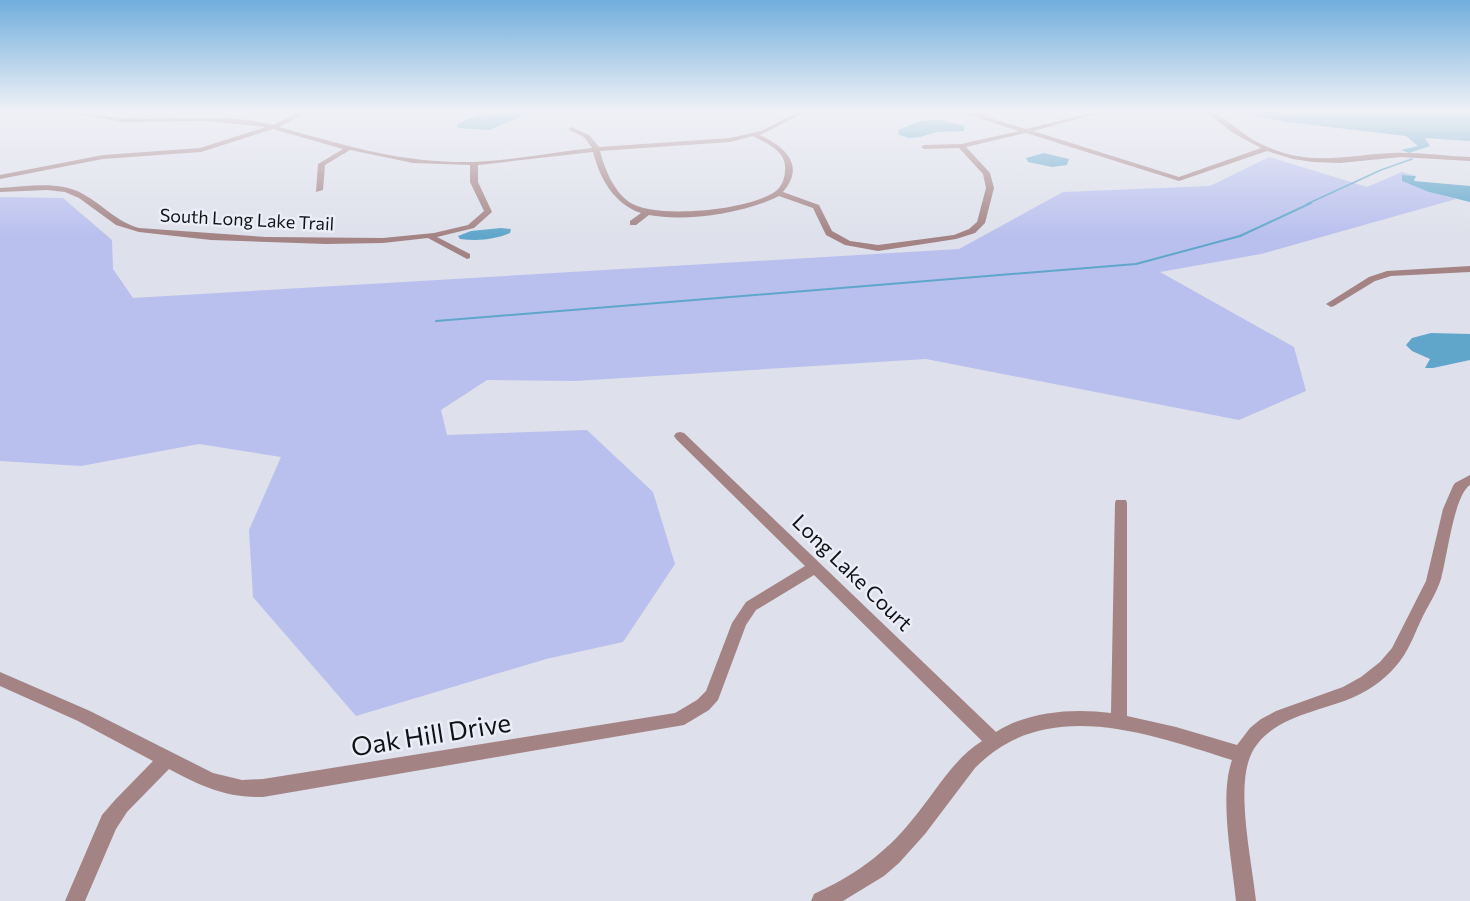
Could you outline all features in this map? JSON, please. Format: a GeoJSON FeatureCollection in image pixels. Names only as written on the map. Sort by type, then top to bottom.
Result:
{"type":"FeatureCollection","features":[{"type":"Feature","properties":{"kind":"street"},"geometry":{"type":"LineString","coordinates":[[0,177],[102,157],[191,152]]}},
{"type":"Feature","properties":{"kind":"street"},"geometry":{"type":"LineString","coordinates":[[319,190],[322,164],[342,152]]}},
{"type":"Feature","properties":{"kind":"street"},"geometry":{"type":"LineString","coordinates":[[370,152],[422,162],[474,164],[571,152]]}},
{"type":"Feature","properties":{"kind":"street"},"geometry":{"type":"LineString","coordinates":[[597,152],[610,188],[633,207],[648,213],[670,214],[738,207],[764,200],[778,193],[787,182],[790,162],[781,152]]}},
{"type":"Feature","properties":{"kind":"street"},"geometry":{"type":"LineString","coordinates":[[778,193],[816,207],[829,233],[848,243],[878,248],[956,237],[972,231],[981,223],[990,188],[986,173],[967,152]]}},
{"type":"Feature","properties":{"kind":"street"},"geometry":{"type":"LineString","coordinates":[[1095,152],[1179,180],[1257,152]]}},
{"type":"Feature","properties":{"kind":"street"},"geometry":{"type":"LineString","coordinates":[[1276,152],[1324,161],[1393,155],[1470,159]]}},
{"type":"Feature","properties":{"kind":"street","name":"South Long Lake Trail"},"geometry":{"type":"LineString","coordinates":[[0,190],[69,190],[115,222],[148,231],[213,238],[327,241],[431,237],[472,227],[487,215],[487,210],[474,182],[474,164]]}},
{"type":"Feature","properties":{"kind":"street"},"geometry":{"type":"LineString","coordinates":[[633,223],[648,213]]}},
{"type":"Feature","properties":{"kind":"street"},"geometry":{"type":"LineString","coordinates":[[431,237],[467,256]]}},
{"type":"Feature","properties":{"kind":"street"},"geometry":{"type":"LineString","coordinates":[[1331,304],[1372,279],[1390,273],[1470,269]]}},
{"type":"Feature","properties":{"kind":"street","name":"Long Lake Court"},"geometry":{"type":"LineString","coordinates":[[680,436],[994,741]]}},
{"type":"Feature","properties":{"kind":"street"},"geometry":{"type":"LineString","coordinates":[[1246,901],[1235,795],[1236,774],[1242,755],[1256,734],[1267,724],[1282,716],[1348,692],[1367,682],[1386,667],[1397,653],[1433,581],[1450,509],[1458,486],[1470,479]]}},
{"type":"Feature","properties":{"kind":"street"},"geometry":{"type":"LineString","coordinates":[[1119,721],[1121,503]]}},
{"type":"Feature","properties":{"kind":"street","name":"Oak Hill Drive"},"geometry":{"type":"LineString","coordinates":[[0,679],[72,711],[210,782],[227,787],[263,788],[678,720],[698,710],[712,694],[740,623],[751,606],[815,567]]}},
{"type":"Feature","properties":{"kind":"street"},"geometry":{"type":"LineString","coordinates":[[821,901],[863,879],[886,862],[909,841],[957,775],[976,754],[994,741],[1027,726],[1073,717],[1119,721],[1242,755]]}},
{"type":"Feature","properties":{"kind":"street"},"geometry":{"type":"LineString","coordinates":[[75,901],[109,822],[121,806],[168,759]]}},
{"type":"Feature","properties":{"kind":"shaded area"},"geometry":{"type":"Polygon","coordinates":[[[1044,153],[1069,159],[1067,165],[1052,167],[1028,162],[1026,158],[1044,153]]]}},
{"type":"Feature","properties":{"kind":"shaded area"},"geometry":{"type":"Polygon","coordinates":[[[1269,157],[1367,187],[1402,172],[1416,176],[1402,175],[1429,192],[1456,199],[1261,254],[1160,272],[1294,347],[1306,391],[1239,420],[926,359],[575,381],[487,380],[441,410],[447,435],[587,430],[653,492],[675,564],[623,642],[546,659],[356,716],[253,597],[249,530],[281,457],[199,444],[81,466],[0,461],[0,197],[63,198],[112,240],[113,269],[133,298],[959,249],[1063,192],[1210,186],[1269,157]]]}},
{"type":"Feature","properties":{"kind":"shaded area"},"geometry":{"type":"Polygon","coordinates":[[[1402,175],[1416,176],[1414,181],[1470,186],[1470,202],[1429,192],[1402,181],[1402,175]]]}},
{"type":"Feature","properties":{"kind":"shaded area"},"geometry":{"type":"Polygon","coordinates":[[[511,229],[510,233],[479,240],[460,239],[458,236],[471,231],[511,229]]]}},
{"type":"Feature","properties":{"kind":"shaded area"},"geometry":{"type":"Polygon","coordinates":[[[1431,333],[1470,334],[1470,360],[1425,368],[1430,359],[1412,351],[1406,345],[1412,338],[1431,333]]]}},
{"type":"Feature","properties":{"kind":"waterway"},"geometry":{"type":"LineString","coordinates":[[1307,204],[1381,170],[1412,159]]}},
{"type":"Feature","properties":{"kind":"waterway"},"geometry":{"type":"LineString","coordinates":[[436,321],[1136,264],[1240,236],[1311,203]]}}]}
